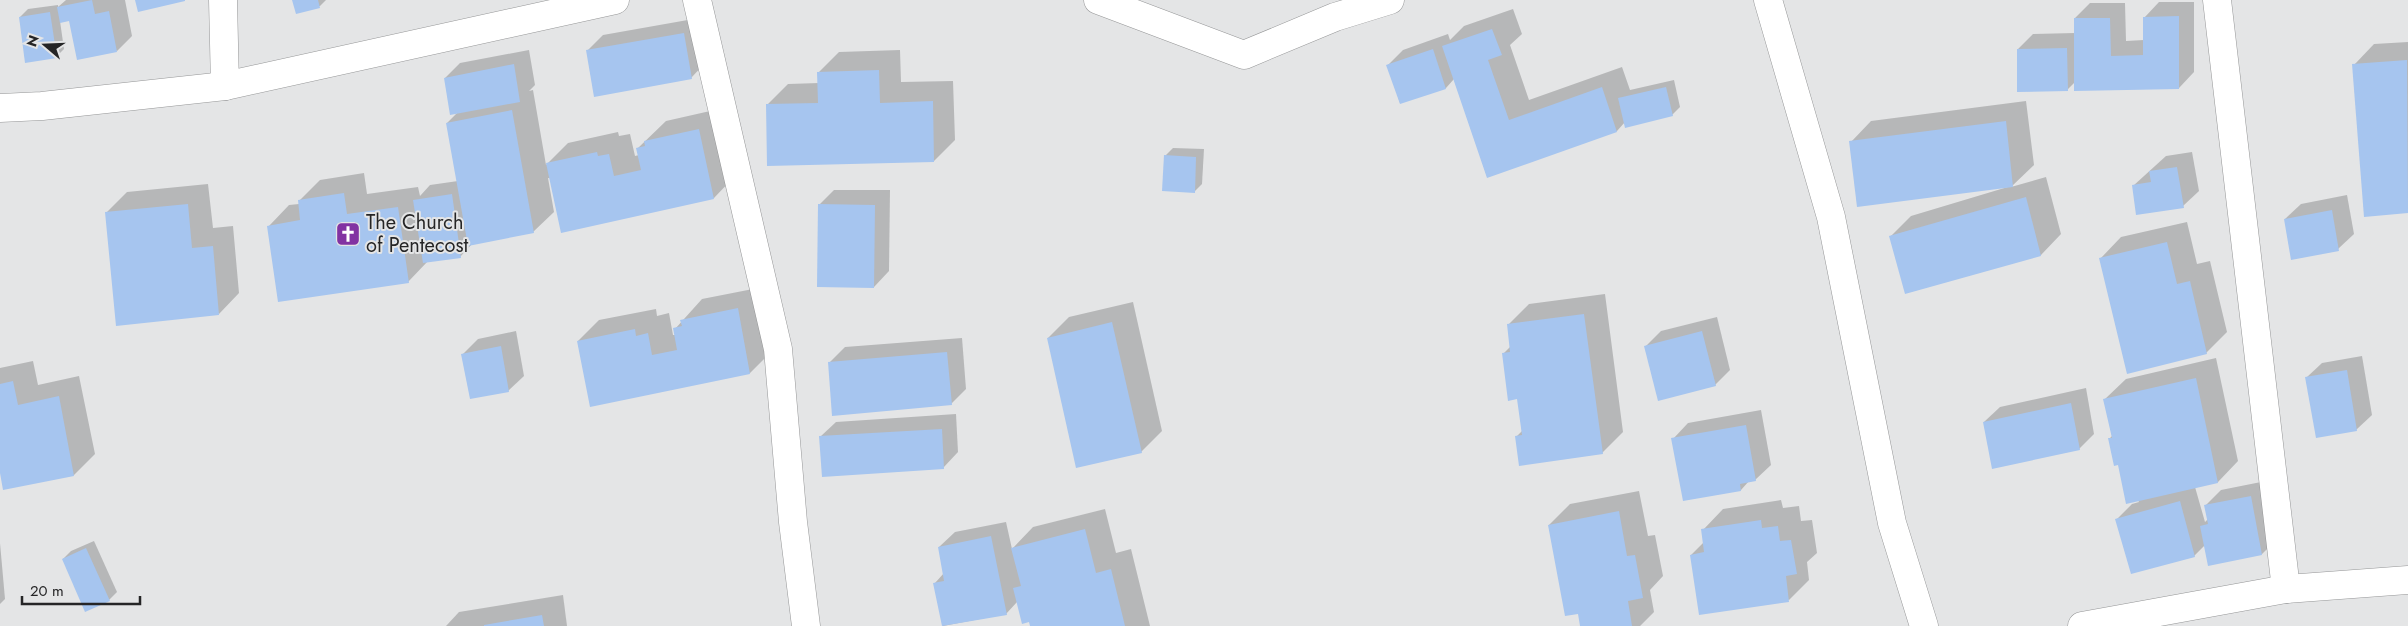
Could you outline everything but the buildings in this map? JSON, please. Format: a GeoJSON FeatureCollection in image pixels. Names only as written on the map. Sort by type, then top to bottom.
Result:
{"type":"FeatureCollection","features":[{"type":"Feature","properties":{"kind":"street"},"geometry":{"type":"LineString","coordinates":[[223,0],[225,86]]}},
{"type":"Feature","properties":{"kind":"street"},"geometry":{"type":"LineString","coordinates":[[0,108],[42,106],[225,86],[615,0]]}},
{"type":"Feature","properties":{"kind":"street"},"geometry":{"type":"LineString","coordinates":[[697,0],[778,349],[793,522],[806,626]]}},
{"type":"Feature","properties":{"kind":"street"},"geometry":{"type":"LineString","coordinates":[[1098,0],[1244,55],[1335,17],[1390,0]]}},
{"type":"Feature","properties":{"kind":"street"},"geometry":{"type":"LineString","coordinates":[[1768,0],[1831,217],[1892,523],[1924,626]]}},
{"type":"Feature","properties":{"kind":"street"},"geometry":{"type":"LineString","coordinates":[[2217,0],[2286,590]]}},
{"type":"Feature","properties":{"kind":"street"},"geometry":{"type":"LineString","coordinates":[[2082,626],[2286,590],[2408,580]]}},
{"type":"Feature","properties":{"kind":"place","name":"The Church of Pentecost"},"geometry":{"type":"Point","coordinates":[348,234]}}]}
